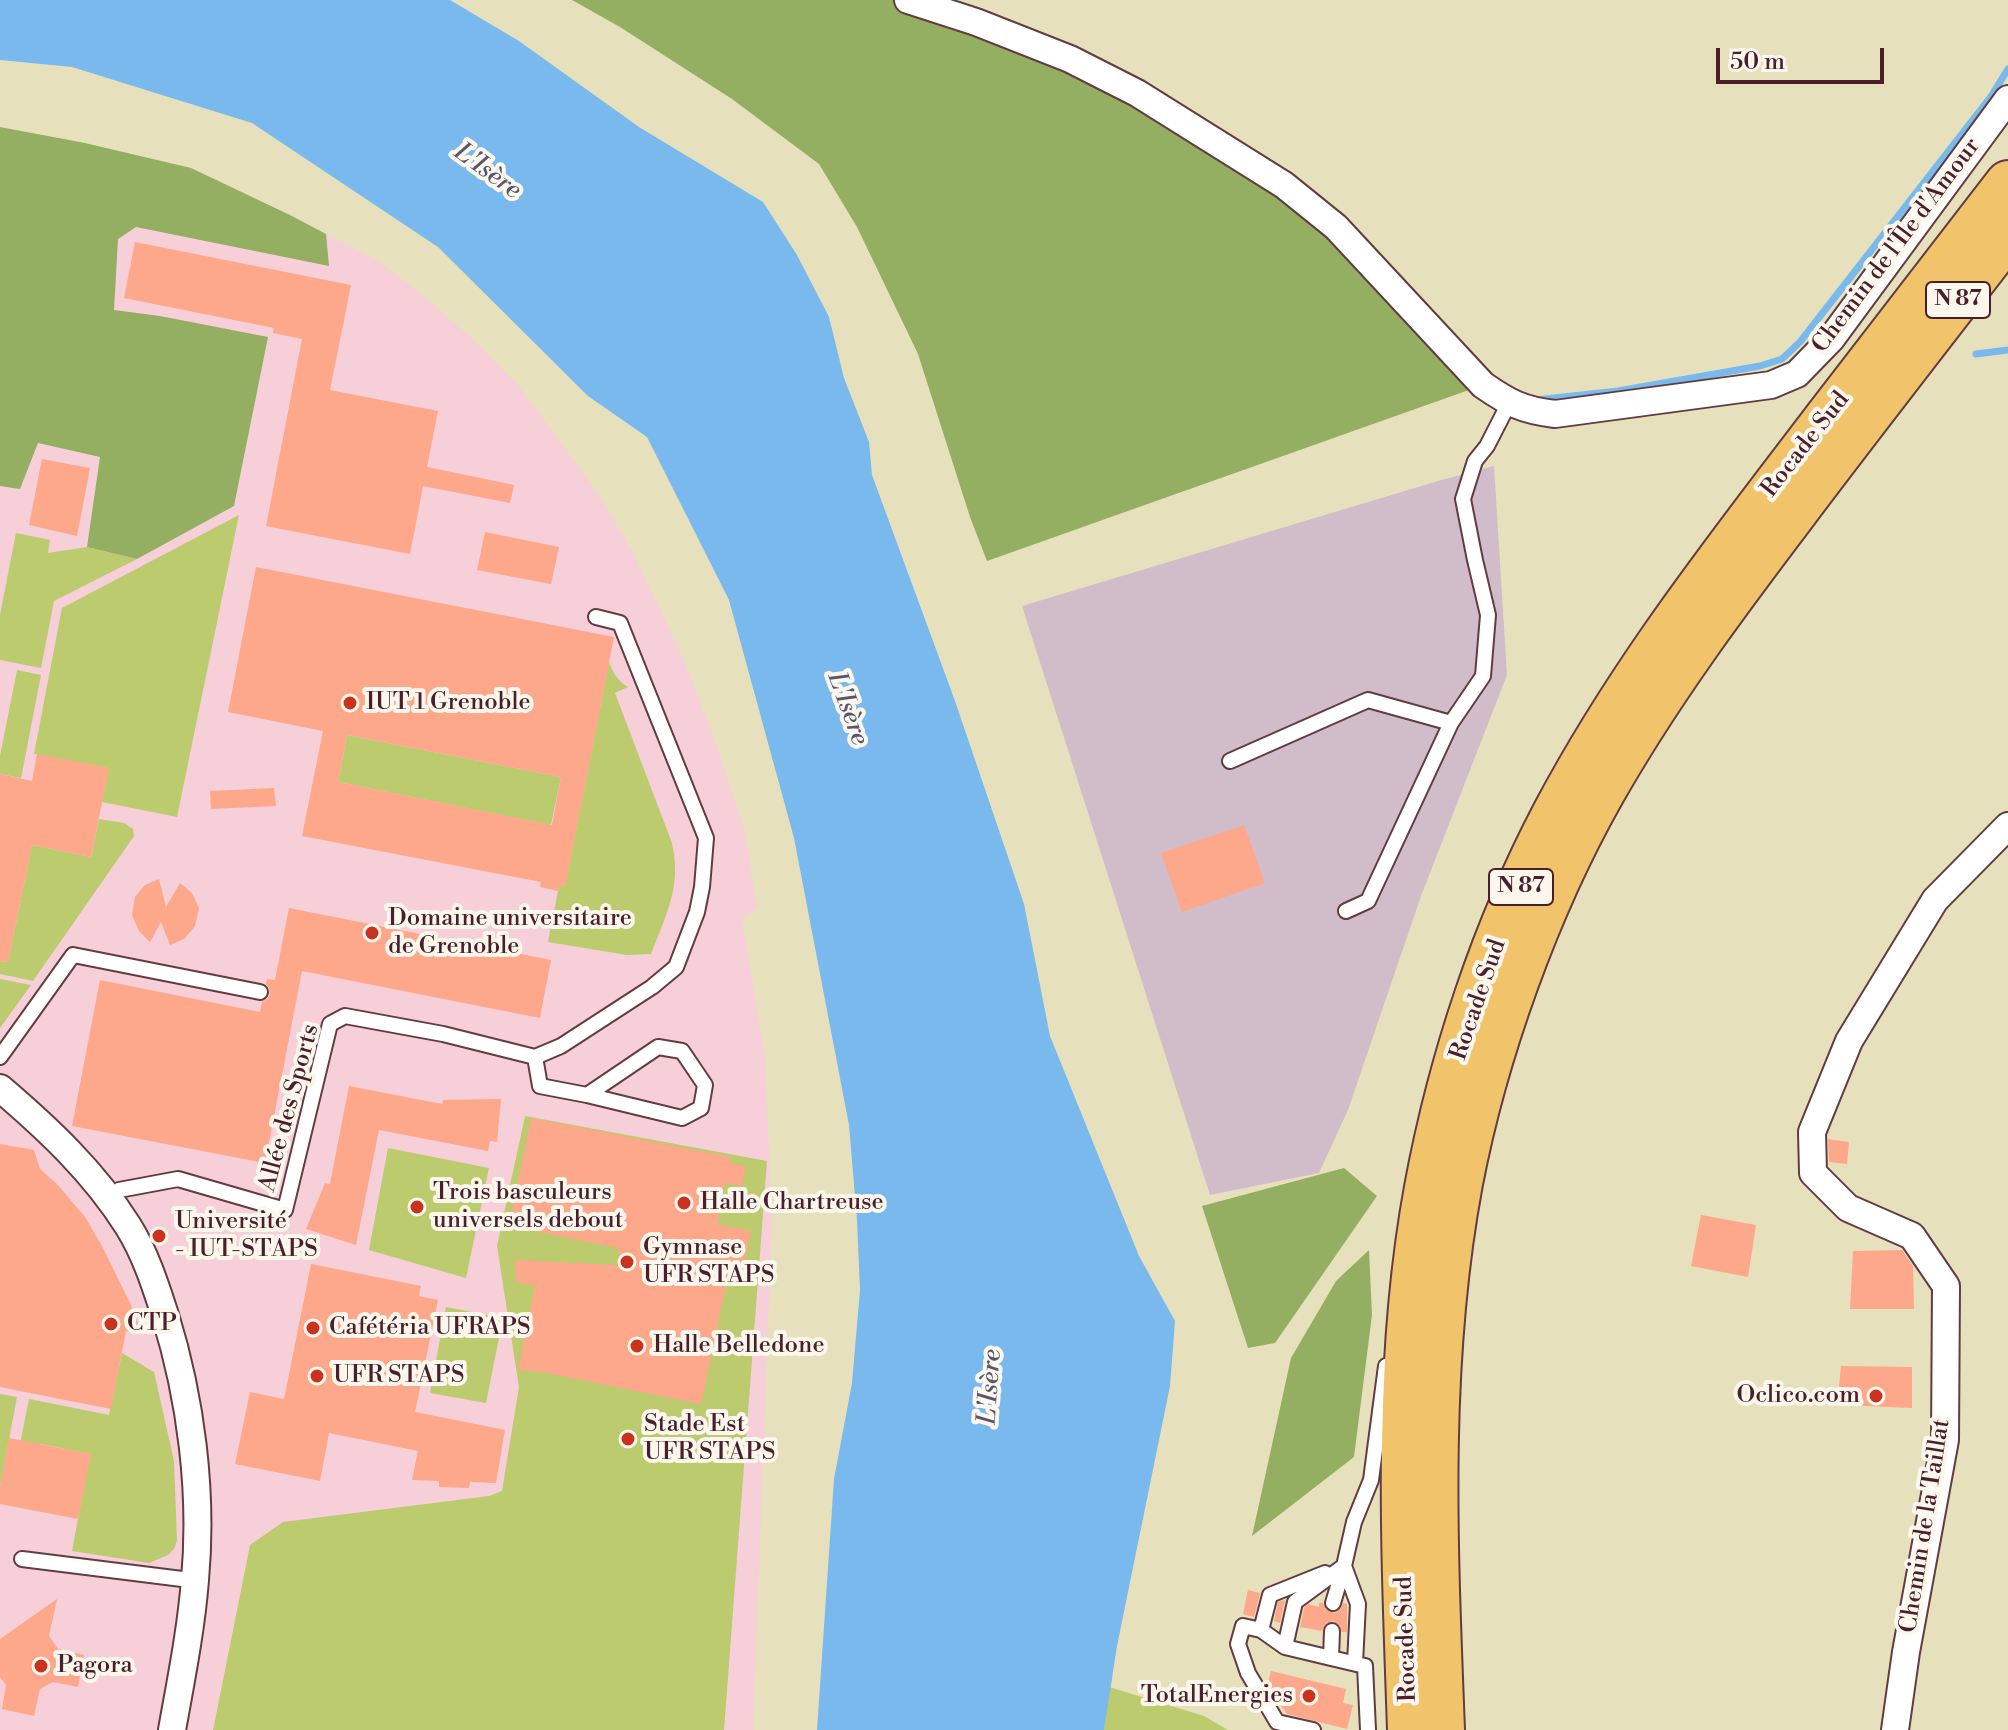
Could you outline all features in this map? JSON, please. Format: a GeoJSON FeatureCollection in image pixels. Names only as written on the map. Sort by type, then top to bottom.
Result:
{"type":"FeatureCollection","features":[{"type":"Feature","properties":{"kind":"highway","name":"Rocade Sud"},"geometry":{"type":"LineString","coordinates":[[1410,1730],[1403,1495],[1406,1365],[1420,1234],[1436,1144],[1470,1018],[1499,937],[1553,818],[1595,741],[1666,632],[2008,183]]}},
{"type":"Feature","properties":{"kind":"highway","name":"Rocade Sud"},"geometry":{"type":"LineString","coordinates":[[1442,1730],[1434,1490],[1443,1301],[1469,1140],[1502,1025],[1529,949],[1582,829],[1660,698],[1732,595],[2008,235]]}},
{"type":"Feature","properties":{"kind":"street","name":"Chemin de l'Île d'Amour"},"geometry":{"type":"LineString","coordinates":[[908,0],[976,22],[1070,59],[1137,93],[1284,185],[1336,227],[1483,385],[1509,403],[1530,411],[1555,414],[1771,385],[1797,374],[1831,339],[2008,99]]}},
{"type":"Feature","properties":{"kind":"street","name":"Chemin de la Taillat"},"geometry":{"type":"LineString","coordinates":[[1895,1730],[1906,1652],[1945,1440],[1946,1286],[1912,1236],[1848,1208],[1813,1173],[1812,1132],[1849,1041],[1935,900],[2008,826]]}},
{"type":"Feature","properties":{"kind":"street"},"geometry":{"type":"LineString","coordinates":[[0,1088],[42,1124],[108,1197],[128,1225],[155,1281],[175,1348],[197,1491],[196,1576],[188,1644],[172,1730]]}},
{"type":"Feature","properties":{"kind":"lane"},"geometry":{"type":"LineString","coordinates":[[1346,911],[1368,901],[1451,723],[1483,676],[1488,615],[1463,499],[1475,461],[1487,446],[1509,403]]}},
{"type":"Feature","properties":{"kind":"lane"},"geometry":{"type":"LineString","coordinates":[[587,1095],[658,1047],[682,1051],[705,1085],[701,1108],[682,1118],[540,1086],[535,1057],[561,1046],[652,987],[676,967],[697,912],[702,887],[706,838],[620,623],[596,617]]}},
{"type":"Feature","properties":{"kind":"lane"},"geometry":{"type":"LineString","coordinates":[[1230,761],[1368,700],[1451,723]]}},
{"type":"Feature","properties":{"kind":"lane"},"geometry":{"type":"LineString","coordinates":[[0,1057],[73,955],[260,992]]}},
{"type":"Feature","properties":{"kind":"lane","name":"Allée des Sports"},"geometry":{"type":"LineString","coordinates":[[108,1197],[119,1190],[178,1179],[285,1210],[330,1024],[345,1016],[443,1034],[535,1057]]}},
{"type":"Feature","properties":{"kind":"lane"},"geometry":{"type":"LineString","coordinates":[[1398,1284],[1436,1144]]}},
{"type":"Feature","properties":{"kind":"lane"},"geometry":{"type":"LineString","coordinates":[[1333,1603],[1354,1522],[1371,1480],[1388,1352]]}},
{"type":"Feature","properties":{"kind":"lane"},"geometry":{"type":"LineString","coordinates":[[22,1559],[182,1579],[196,1576]]}},
{"type":"Feature","properties":{"kind":"lane"},"geometry":{"type":"LineString","coordinates":[[1261,1630],[1270,1595],[1344,1566]]}},
{"type":"Feature","properties":{"kind":"lane"},"geometry":{"type":"LineString","coordinates":[[1285,1647],[1295,1602],[1344,1566]]}},
{"type":"Feature","properties":{"kind":"lane"},"geometry":{"type":"LineString","coordinates":[[1344,1566],[1358,1604],[1355,1663]]}},
{"type":"Feature","properties":{"kind":"lane"},"geometry":{"type":"LineString","coordinates":[[1313,1730],[1277,1722],[1248,1673],[1238,1644],[1243,1626],[1261,1630],[1285,1647],[1365,1666],[1368,1730]]}},
{"type":"Feature","properties":{"kind":"lane"},"geometry":{"type":"LineString","coordinates":[[1331,1658],[1332,1631]]}},
{"type":"Feature","properties":{"kind":"shaded area","name":"Domaine universitaire de Grenoble"},"geometry":{"type":"Polygon","coordinates":[[[0,137],[326,243],[326,234],[380,262],[480,346],[523,391],[599,495],[634,554],[684,660],[717,746],[745,832],[757,908],[742,919],[765,1057],[772,1221],[753,1730],[0,1730],[0,137]]]}},
{"type":"Feature","properties":{"kind":"shaded area"},"geometry":{"type":"Polygon","coordinates":[[[1494,466],[1507,675],[1421,896],[1348,1110],[1319,1173],[1210,1195],[1022,606],[1494,466]]]}},
{"type":"Feature","properties":{"kind":"green space"},"geometry":{"type":"Polygon","coordinates":[[[572,0],[908,0],[976,22],[1284,185],[1483,385],[987,561],[918,354],[857,227],[819,164],[732,99],[572,0]]]}},
{"type":"Feature","properties":{"kind":"green space"},"geometry":{"type":"Polygon","coordinates":[[[0,127],[191,168],[326,234],[329,266],[136,227],[118,239],[114,310],[268,337],[234,506],[137,559],[87,547],[100,457],[38,443],[20,489],[0,486],[0,127]]]}},
{"type":"Feature","properties":{"kind":"green space"},"geometry":{"type":"Polygon","coordinates":[[[239,515],[177,817],[102,802],[108,768],[34,754],[62,608],[239,515]]]}},
{"type":"Feature","properties":{"kind":"green space"},"geometry":{"type":"Polygon","coordinates":[[[16,533],[50,540],[48,553],[87,547],[137,559],[54,601],[41,668],[0,660],[0,615],[16,533]]]}},
{"type":"Feature","properties":{"kind":"green space"},"geometry":{"type":"Polygon","coordinates":[[[609,662],[616,676],[628,687],[615,693],[672,843],[675,859],[671,900],[651,954],[627,955],[548,942],[559,886],[565,886],[609,662]]]}},
{"type":"Feature","properties":{"kind":"green space"},"geometry":{"type":"Polygon","coordinates":[[[17,670],[41,675],[21,778],[0,774],[0,756],[17,670]]]}},
{"type":"Feature","properties":{"kind":"green space"},"geometry":{"type":"Polygon","coordinates":[[[347,735],[561,777],[551,825],[338,782],[347,735]]]}},
{"type":"Feature","properties":{"kind":"green space"},"geometry":{"type":"Polygon","coordinates":[[[99,819],[124,823],[133,829],[134,836],[33,981],[0,974],[0,961],[8,962],[32,845],[91,857],[99,819]]]}},
{"type":"Feature","properties":{"kind":"green space"},"geometry":{"type":"Polygon","coordinates":[[[0,979],[31,985],[0,1028],[0,979]]]}},
{"type":"Feature","properties":{"kind":"green space","name":"Stade Est UFR STAPS"},"geometry":{"type":"Polygon","coordinates":[[[525,1116],[767,1161],[724,1730],[213,1730],[250,1545],[283,1522],[489,1496],[502,1491],[519,1387],[497,1246],[525,1116]]]}},
{"type":"Feature","properties":{"kind":"green space"},"geometry":{"type":"Polygon","coordinates":[[[388,1148],[489,1168],[466,1278],[369,1250],[388,1148]]]}},
{"type":"Feature","properties":{"kind":"green space"},"geometry":{"type":"Polygon","coordinates":[[[1344,1168],[1377,1196],[1275,1343],[1248,1348],[1202,1206],[1344,1168]]]}},
{"type":"Feature","properties":{"kind":"green space"},"geometry":{"type":"Polygon","coordinates":[[[1369,1250],[1372,1315],[1354,1457],[1252,1536],[1291,1358],[1336,1281],[1369,1250]]]}},
{"type":"Feature","properties":{"kind":"green space"},"geometry":{"type":"Polygon","coordinates":[[[446,1307],[503,1318],[486,1403],[430,1393],[446,1307]]]}},
{"type":"Feature","properties":{"kind":"green space"},"geometry":{"type":"Polygon","coordinates":[[[122,1353],[154,1372],[174,1461],[177,1541],[168,1555],[149,1563],[72,1551],[90,1454],[41,1444],[20,1444],[29,1399],[109,1415],[122,1353]]]}},
{"type":"Feature","properties":{"kind":"green space"},"geometry":{"type":"Polygon","coordinates":[[[0,1394],[17,1397],[0,1487],[0,1394]]]}},
{"type":"Feature","properties":{"kind":"green space"},"geometry":{"type":"Polygon","coordinates":[[[1109,1687],[1204,1716],[1228,1730],[1104,1730],[1109,1687]]]}},
{"type":"Feature","properties":{"kind":"water","name":"L'Isère"},"geometry":{"type":"Polygon","coordinates":[[[0,0],[450,0],[519,41],[639,127],[763,202],[797,255],[829,317],[844,378],[869,442],[872,475],[955,701],[1024,904],[1050,1036],[1139,1256],[1175,1321],[1170,1386],[1117,1646],[1104,1730],[817,1730],[834,1479],[852,1383],[860,1290],[849,1125],[794,838],[729,600],[647,437],[588,396],[438,247],[252,123],[72,67],[0,60],[0,0]]]}},
{"type":"Feature","properties":{"kind":"building"},"geometry":{"type":"Polygon","coordinates":[[[135,242],[351,285],[330,390],[438,411],[427,467],[514,485],[510,503],[423,486],[410,554],[266,526],[302,339],[273,333],[274,328],[124,298],[135,242]]]}},
{"type":"Feature","properties":{"kind":"building"},"geometry":{"type":"Polygon","coordinates":[[[42,459],[90,468],[77,536],[29,525],[42,459]]]}},
{"type":"Feature","properties":{"kind":"building"},"geometry":{"type":"Polygon","coordinates":[[[485,532],[559,547],[551,584],[477,570],[485,532]]]}},
{"type":"Feature","properties":{"kind":"building"},"geometry":{"type":"Polygon","coordinates":[[[256,567],[614,637],[565,887],[559,886],[558,891],[540,887],[541,882],[302,836],[323,731],[228,712],[256,567]],[[347,735],[338,782],[552,825],[561,777],[347,735]]]}},
{"type":"Feature","properties":{"kind":"building"},"geometry":{"type":"Polygon","coordinates":[[[37,754],[109,768],[91,857],[32,845],[8,962],[0,961],[0,774],[32,781],[37,754]]]}},
{"type":"Feature","properties":{"kind":"building"},"geometry":{"type":"Polygon","coordinates":[[[274,788],[276,806],[211,809],[210,791],[274,788]]]}},
{"type":"Feature","properties":{"kind":"building"},"geometry":{"type":"Polygon","coordinates":[[[1244,825],[1265,883],[1182,912],[1161,853],[1244,825]]]}},
{"type":"Feature","properties":{"kind":"building"},"geometry":{"type":"Polygon","coordinates":[[[159,879],[166,907],[180,883],[192,893],[199,908],[195,926],[184,939],[170,945],[161,922],[150,942],[139,931],[132,915],[135,897],[145,885],[159,879]]]}},
{"type":"Feature","properties":{"kind":"building"},"geometry":{"type":"Polygon","coordinates":[[[289,908],[551,960],[540,1018],[302,971],[265,1163],[72,1126],[100,980],[260,1012],[262,1002],[270,995],[267,979],[275,980],[289,908]]]}},
{"type":"Feature","properties":{"kind":"building"},"geometry":{"type":"Polygon","coordinates":[[[349,1086],[442,1104],[443,1100],[501,1099],[497,1142],[490,1141],[488,1151],[379,1130],[356,1245],[306,1229],[325,1183],[330,1184],[349,1086]]]}},
{"type":"Feature","properties":{"kind":"building","name":"Gymnase UFR STAPS"},"geometry":{"type":"Polygon","coordinates":[[[531,1118],[730,1157],[729,1163],[746,1166],[742,1186],[725,1183],[717,1224],[751,1231],[743,1269],[730,1266],[701,1404],[518,1369],[535,1286],[516,1282],[515,1260],[617,1265],[619,1248],[509,1226],[531,1118]]]}},
{"type":"Feature","properties":{"kind":"building"},"geometry":{"type":"Polygon","coordinates":[[[1828,1139],[1849,1142],[1847,1164],[1829,1162],[1828,1139]]]}},
{"type":"Feature","properties":{"kind":"building","name":"CTP"},"geometry":{"type":"Polygon","coordinates":[[[0,1144],[34,1150],[40,1169],[85,1217],[130,1303],[142,1334],[126,1331],[111,1409],[0,1387],[0,1144]]]}},
{"type":"Feature","properties":{"kind":"building"},"geometry":{"type":"Polygon","coordinates":[[[1701,1215],[1756,1225],[1748,1277],[1691,1266],[1701,1215]]]}},
{"type":"Feature","properties":{"kind":"building"},"geometry":{"type":"Polygon","coordinates":[[[1902,1250],[1913,1266],[1914,1309],[1850,1309],[1853,1251],[1902,1250]]]}},
{"type":"Feature","properties":{"kind":"building","name":"UFR STAPS"},"geometry":{"type":"Polygon","coordinates":[[[311,1264],[421,1286],[419,1296],[438,1300],[415,1412],[505,1430],[496,1483],[470,1482],[469,1488],[439,1487],[439,1481],[412,1480],[418,1451],[329,1433],[320,1481],[235,1464],[250,1392],[284,1399],[311,1264]]]}},
{"type":"Feature","properties":{"kind":"building","name":"Oclico.com"},"geometry":{"type":"Polygon","coordinates":[[[1841,1366],[1912,1367],[1912,1408],[1843,1405],[1839,1386],[1841,1366]]]}},
{"type":"Feature","properties":{"kind":"building"},"geometry":{"type":"Polygon","coordinates":[[[9,1438],[91,1454],[78,1519],[0,1504],[9,1438]]]}},
{"type":"Feature","properties":{"kind":"building"},"geometry":{"type":"Polygon","coordinates":[[[1248,1590],[1260,1593],[1254,1617],[1243,1614],[1248,1590]]]}},
{"type":"Feature","properties":{"kind":"building","name":"Pagora"},"geometry":{"type":"Polygon","coordinates":[[[57,1599],[49,1636],[58,1649],[84,1655],[78,1687],[53,1682],[40,1689],[34,1716],[2,1709],[6,1685],[0,1677],[0,1639],[57,1599]]]}},
{"type":"Feature","properties":{"kind":"building"},"geometry":{"type":"Polygon","coordinates":[[[1285,1600],[1280,1623],[1274,1621],[1278,1602],[1285,1600]]]}},
{"type":"Feature","properties":{"kind":"building"},"geometry":{"type":"Polygon","coordinates":[[[1319,1603],[1335,1613],[1343,1603],[1347,1604],[1347,1632],[1342,1632],[1333,1621],[1327,1623],[1322,1631],[1300,1627],[1304,1608],[1308,1604],[1319,1607],[1319,1603]]]}},
{"type":"Feature","properties":{"kind":"building","name":"TotalEnergies"},"geometry":{"type":"Polygon","coordinates":[[[1271,1671],[1346,1689],[1343,1703],[1353,1705],[1347,1729],[1287,1714],[1267,1686],[1271,1671]]]}},
{"type":"Feature","properties":{"kind":"waterway"},"geometry":{"type":"LineString","coordinates":[[1536,400],[1618,391],[1760,366],[1782,359],[1800,342],[1990,98],[2008,69]]}},
{"type":"Feature","properties":{"kind":"waterway"},"geometry":{"type":"LineString","coordinates":[[1976,354],[2008,350]]}},
{"type":"Feature","properties":{"kind":"place","name":"IUT 1 Grenoble"},"geometry":{"type":"Point","coordinates":[350,703]}},
{"type":"Feature","properties":{"kind":"place","name":"Domaine universitaire de Grenoble"},"geometry":{"type":"Point","coordinates":[372,933]}},
{"type":"Feature","properties":{"kind":"place","name":"Halle Chartreuse"},"geometry":{"type":"Point","coordinates":[684,1203]}},
{"type":"Feature","properties":{"kind":"place","name":"Trois basculeurs universels debout"},"geometry":{"type":"Point","coordinates":[417,1207]}},
{"type":"Feature","properties":{"kind":"place","name":"Université - IUT-STAPS"},"geometry":{"type":"Point","coordinates":[159,1236]}},
{"type":"Feature","properties":{"kind":"place","name":"Gymnase UFR STAPS"},"geometry":{"type":"Point","coordinates":[627,1262]}},
{"type":"Feature","properties":{"kind":"place","name":"CTP"},"geometry":{"type":"Point","coordinates":[111,1324]}},
{"type":"Feature","properties":{"kind":"place","name":"Cafétéria UFRAPS"},"geometry":{"type":"Point","coordinates":[313,1328]}},
{"type":"Feature","properties":{"kind":"place","name":"Halle Belledone"},"geometry":{"type":"Point","coordinates":[637,1346]}},
{"type":"Feature","properties":{"kind":"place","name":"UFR STAPS"},"geometry":{"type":"Point","coordinates":[317,1376]}},
{"type":"Feature","properties":{"kind":"place","name":"Oclico.com"},"geometry":{"type":"Point","coordinates":[1876,1396]}},
{"type":"Feature","properties":{"kind":"place","name":"Stade Est UFR STAPS"},"geometry":{"type":"Point","coordinates":[628,1439]}},
{"type":"Feature","properties":{"kind":"place","name":"Pagora"},"geometry":{"type":"Point","coordinates":[41,1666]}},
{"type":"Feature","properties":{"kind":"place","name":"TotalEnergies"},"geometry":{"type":"Point","coordinates":[1309,1696]}}]}
